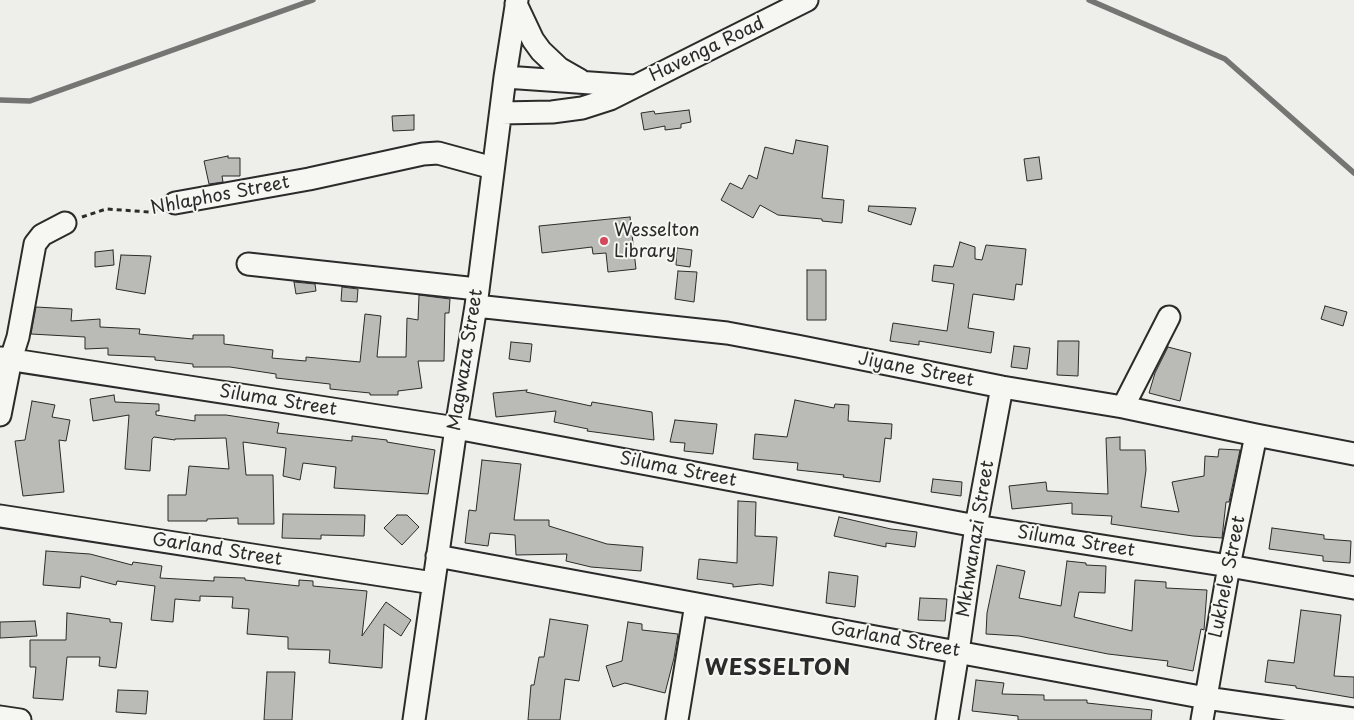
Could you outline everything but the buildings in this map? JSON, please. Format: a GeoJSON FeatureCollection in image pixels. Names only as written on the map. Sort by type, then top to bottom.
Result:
{"type":"FeatureCollection","features":[{"type":"Feature","properties":{"kind":"street","name":"Havenga Road"},"geometry":{"type":"LineString","coordinates":[[501,113],[552,112],[582,108],[610,99],[807,0]]}},
{"type":"Feature","properties":{"kind":"street","name":"Magwaza Street"},"geometry":{"type":"LineString","coordinates":[[414,720],[477,297],[516,2]]}},
{"type":"Feature","properties":{"kind":"street"},"geometry":{"type":"LineString","coordinates":[[516,2],[533,40],[541,51],[560,68],[585,83]]}},
{"type":"Feature","properties":{"kind":"street","name":"Havenga Road"},"geometry":{"type":"LineString","coordinates":[[505,77],[634,86]]}},
{"type":"Feature","properties":{"kind":"street","name":"Nhlaphos Street"},"geometry":{"type":"LineString","coordinates":[[175,203],[308,179],[423,154],[438,153],[493,168]]}},
{"type":"Feature","properties":{"kind":"street"},"geometry":{"type":"LineString","coordinates":[[0,415],[6,358],[18,337],[35,244],[42,235],[65,223]]}},
{"type":"Feature","properties":{"kind":"street","name":"Jiyane Street"},"geometry":{"type":"LineString","coordinates":[[248,264],[727,333],[1002,387],[1123,407],[1354,454]]}},
{"type":"Feature","properties":{"kind":"street"},"geometry":{"type":"LineString","coordinates":[[1123,407],[1168,317]]}},
{"type":"Feature","properties":{"kind":"street","name":"Siluma Street"},"geometry":{"type":"LineString","coordinates":[[6,358],[456,428],[976,526],[1354,588]]}},
{"type":"Feature","properties":{"kind":"street","name":"Mkhwanazi Street"},"geometry":{"type":"LineString","coordinates":[[947,720],[976,526],[1002,387]]}},
{"type":"Feature","properties":{"kind":"street","name":"Lukhele Street"},"geometry":{"type":"LineString","coordinates":[[1202,720],[1228,566],[1256,435]]}},
{"type":"Feature","properties":{"kind":"street","name":"Garland Street"},"geometry":{"type":"LineString","coordinates":[[0,516],[433,583]]}},
{"type":"Feature","properties":{"kind":"street","name":"Garland Street"},"geometry":{"type":"LineString","coordinates":[[437,556],[1206,698],[1354,719]]}},
{"type":"Feature","properties":{"kind":"street"},"geometry":{"type":"LineString","coordinates":[[678,720],[696,604]]}},
{"type":"Feature","properties":{"kind":"street"},"geometry":{"type":"LineString","coordinates":[[0,717],[20,720]]}},
{"type":"Feature","properties":{"kind":"path","name":"Nhlaphos Street"},"geometry":{"type":"LineString","coordinates":[[65,223],[106,209],[149,212],[175,203]]}},
{"type":"Feature","properties":{"kind":"waterway"},"geometry":{"type":"LineString","coordinates":[[0,100],[30,101],[313,0]]}},
{"type":"Feature","properties":{"kind":"waterway"},"geometry":{"type":"LineString","coordinates":[[1089,0],[1225,59],[1354,173]]}},
{"type":"Feature","properties":{"kind":"place","name":"Wesselton Library"},"geometry":{"type":"Point","coordinates":[604,241]}},
{"type":"Feature","properties":{"kind":"district","name":"WESSELTON"},"geometry":{"type":"Point","coordinates":[778,669]}}]}
